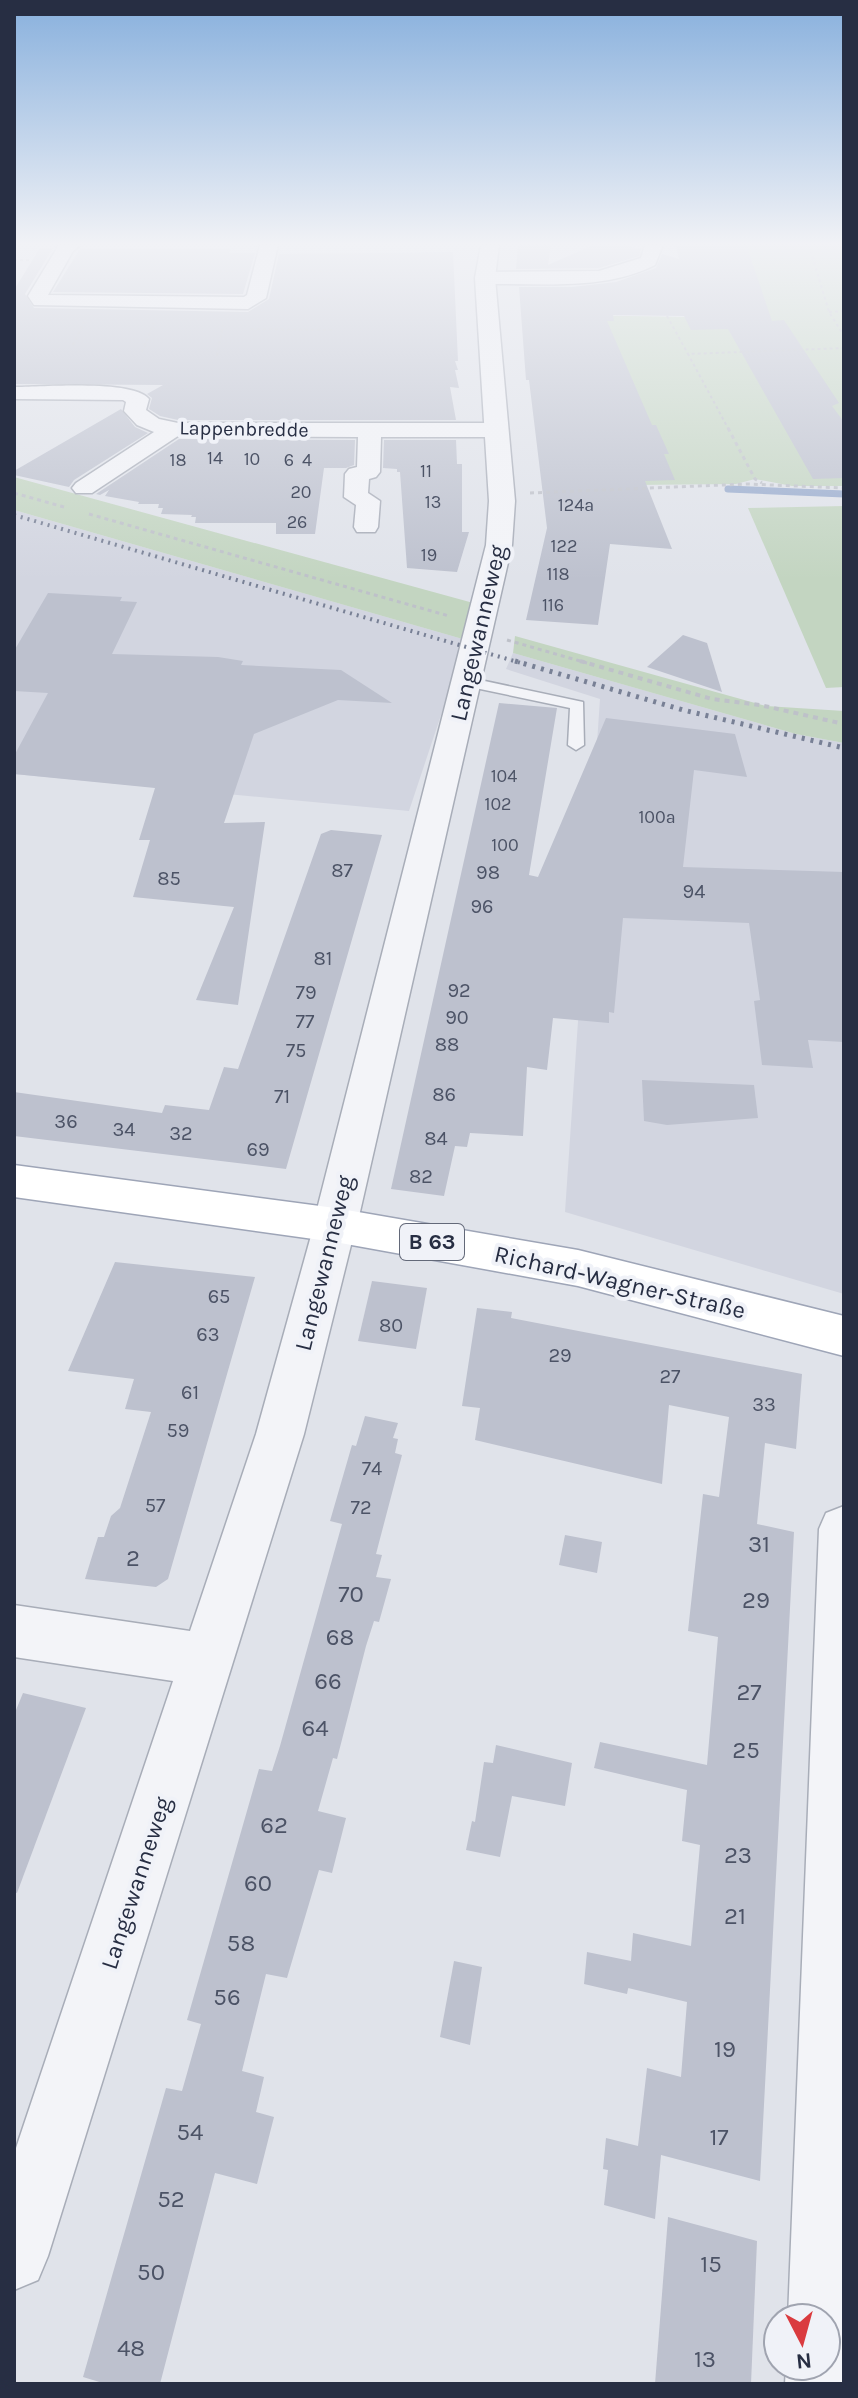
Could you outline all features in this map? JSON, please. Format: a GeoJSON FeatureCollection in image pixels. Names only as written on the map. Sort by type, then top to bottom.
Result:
{"type":"FeatureCollection","features":[{"type":"Feature","properties":{"kind":"main road","name":"Richard-Wagner-Straße"},"geometry":{"type":"LineString","coordinates":[[14,1181],[335,1225],[578,1268],[844,1336]]}},
{"type":"Feature","properties":{"kind":"street","name":"Langewanneweg"},"geometry":{"type":"LineString","coordinates":[[14,2256],[280,1434],[335,1225],[406,923],[448,767],[499,545],[501,494],[491,357]]}},
{"type":"Feature","properties":{"kind":"street","name":"Lappenbredde"},"geometry":{"type":"LineString","coordinates":[[14,393],[127,394],[138,399],[135,411],[138,416],[152,424],[174,429],[497,430]]}},
{"type":"Feature","properties":{"kind":"street"},"geometry":{"type":"LineString","coordinates":[[84,488],[174,429]]}},
{"type":"Feature","properties":{"kind":"street"},"geometry":{"type":"LineString","coordinates":[[366,527],[368,501],[356,497],[357,474],[368,472],[370,430]]}},
{"type":"Feature","properties":{"kind":"street"},"geometry":{"type":"LineString","coordinates":[[823,2302],[844,1529]]}},
{"type":"Feature","properties":{"kind":"street"},"geometry":{"type":"LineString","coordinates":[[14,1631],[209,1660]]}},
{"type":"Feature","properties":{"kind":"lane"},"geometry":{"type":"LineString","coordinates":[[466,682],[578,705],[576,745]]}},
{"type":"Feature","properties":{"kind":"path"},"geometry":{"type":"LineString","coordinates":[[690,357],[755,479],[767,485]]}},
{"type":"Feature","properties":{"kind":"path"},"geometry":{"type":"LineString","coordinates":[[501,494],[643,487],[767,485],[844,488]]}},
{"type":"Feature","properties":{"kind":"path"},"geometry":{"type":"LineString","coordinates":[[14,493],[75,510]]}},
{"type":"Feature","properties":{"kind":"path"},"geometry":{"type":"LineString","coordinates":[[90,514],[712,699],[760,705],[844,724]]}},
{"type":"Feature","properties":{"kind":"shaded area"},"geometry":{"type":"Polygon","coordinates":[[[14,510],[466,640],[409,811],[14,774],[14,510]]]}},
{"type":"Feature","properties":{"kind":"shaded area"},"geometry":{"type":"Polygon","coordinates":[[[513,653],[796,734],[844,743],[844,1294],[565,1212],[600,699],[506,669],[513,653]]]}},
{"type":"Feature","properties":{"kind":"green space"},"geometry":{"type":"Polygon","coordinates":[[[586,357],[844,357],[844,486],[792,486],[755,479],[736,484],[633,485],[586,357]]]}},
{"type":"Feature","properties":{"kind":"green space"},"geometry":{"type":"Polygon","coordinates":[[[14,477],[477,604],[466,640],[14,510],[14,477]]]}},
{"type":"Feature","properties":{"kind":"green space"},"geometry":{"type":"Polygon","coordinates":[[[844,506],[844,687],[826,688],[748,508],[844,506]]]}},
{"type":"Feature","properties":{"kind":"green space"},"geometry":{"type":"Polygon","coordinates":[[[515,636],[766,706],[844,711],[844,743],[796,734],[513,653],[515,636]]]}},
{"type":"Feature","properties":{"kind":"building"},"geometry":{"type":"Polygon","coordinates":[[[14,357],[458,357],[458,361],[455,361],[458,370],[455,370],[459,388],[450,387],[456,420],[178,420],[160,416],[149,409],[152,398],[147,394],[163,385],[14,384],[14,357]]]}},
{"type":"Feature","properties":{"kind":"building"},"geometry":{"type":"Polygon","coordinates":[[[524,357],[623,357],[652,425],[656,425],[669,454],[664,454],[675,480],[645,481],[672,549],[610,544],[598,625],[526,620],[547,528],[529,380],[526,380],[524,357]]]}},
{"type":"Feature","properties":{"kind":"building"},"geometry":{"type":"Polygon","coordinates":[[[744,357],[808,357],[839,403],[832,406],[844,422],[844,478],[813,479],[744,357]]]}},
{"type":"Feature","properties":{"kind":"building"},"geometry":{"type":"Polygon","coordinates":[[[121,409],[135,427],[148,433],[74,480],[69,487],[14,475],[14,471],[121,409]]]}},
{"type":"Feature","properties":{"kind":"building"},"geometry":{"type":"Polygon","coordinates":[[[179,439],[355,440],[354,465],[324,468],[315,534],[276,534],[276,523],[195,523],[196,517],[192,515],[161,514],[163,508],[158,508],[159,504],[138,504],[105,496],[109,490],[96,494],[179,439]]]}},
{"type":"Feature","properties":{"kind":"building"},"geometry":{"type":"Polygon","coordinates":[[[384,440],[456,440],[457,464],[462,464],[462,532],[469,532],[457,572],[407,568],[400,472],[383,468],[384,440]]]}},
{"type":"Feature","properties":{"kind":"building"},"geometry":{"type":"Polygon","coordinates":[[[48,593],[122,597],[120,601],[137,602],[112,654],[218,657],[243,661],[241,665],[341,670],[392,703],[338,700],[254,734],[224,823],[265,822],[238,1005],[196,1000],[234,907],[133,897],[150,840],[139,840],[155,788],[14,774],[14,756],[48,693],[14,691],[14,651],[48,593]]]}},
{"type":"Feature","properties":{"kind":"building"},"geometry":{"type":"Polygon","coordinates":[[[683,635],[707,643],[722,692],[647,667],[683,635]]]}},
{"type":"Feature","properties":{"kind":"building"},"geometry":{"type":"Polygon","coordinates":[[[499,703],[557,708],[529,875],[538,877],[606,718],[735,734],[747,777],[694,770],[683,867],[844,872],[844,1042],[808,1040],[813,1068],[762,1065],[754,1001],[760,1000],[749,923],[623,918],[614,1013],[609,1012],[609,1023],[553,1018],[547,1070],[527,1067],[523,1136],[470,1133],[467,1147],[455,1146],[444,1196],[391,1189],[499,703]]]}},
{"type":"Feature","properties":{"kind":"building"},"geometry":{"type":"Polygon","coordinates":[[[331,830],[382,835],[286,1169],[14,1136],[14,1092],[162,1113],[165,1105],[209,1110],[224,1067],[238,1069],[321,834],[331,830]]]}},
{"type":"Feature","properties":{"kind":"building"},"geometry":{"type":"Polygon","coordinates":[[[642,1080],[754,1085],[758,1118],[667,1125],[644,1121],[642,1080]]]}},
{"type":"Feature","properties":{"kind":"building"},"geometry":{"type":"Polygon","coordinates":[[[115,1262],[255,1277],[168,1579],[156,1587],[85,1579],[98,1537],[104,1537],[111,1516],[120,1508],[151,1412],[125,1409],[134,1379],[68,1371],[115,1262]]]}},
{"type":"Feature","properties":{"kind":"building"},"geometry":{"type":"Polygon","coordinates":[[[372,1281],[427,1288],[416,1349],[358,1341],[372,1281]]]}},
{"type":"Feature","properties":{"kind":"building"},"geometry":{"type":"Polygon","coordinates":[[[477,1308],[512,1312],[511,1318],[802,1374],[796,1449],[765,1443],[757,1524],[794,1532],[760,2181],[661,2155],[655,2219],[604,2205],[608,2170],[603,2169],[606,2138],[638,2146],[647,2068],[681,2077],[687,2002],[628,1988],[627,1994],[584,1984],[587,1952],[631,1961],[633,1933],[691,1946],[700,1845],[682,1841],[687,1790],[594,1768],[600,1742],[707,1765],[718,1637],[688,1631],[703,1494],[719,1497],[729,1417],[669,1405],[662,1484],[475,1440],[480,1408],[462,1406],[477,1308]]]}},
{"type":"Feature","properties":{"kind":"building"},"geometry":{"type":"Polygon","coordinates":[[[365,1416],[398,1423],[393,1438],[398,1439],[395,1453],[402,1455],[376,1554],[382,1555],[376,1577],[391,1579],[379,1622],[374,1621],[366,1646],[337,1759],[333,1758],[318,1811],[346,1818],[332,1873],[319,1870],[287,1978],[266,1974],[242,2071],[264,2077],[256,2112],[274,2117],[257,2184],[215,2173],[160,2384],[106,2384],[83,2377],[166,2088],[182,2091],[201,2024],[187,2020],[259,1769],[272,1771],[280,1746],[342,1524],[330,1521],[352,1445],[356,1446],[365,1416]]]}},
{"type":"Feature","properties":{"kind":"building"},"geometry":{"type":"Polygon","coordinates":[[[565,1535],[602,1542],[597,1573],[559,1565],[565,1535]]]}},
{"type":"Feature","properties":{"kind":"building"},"geometry":{"type":"Polygon","coordinates":[[[23,1693],[86,1708],[17,1893],[14,1892],[14,1715],[23,1693]]]}},
{"type":"Feature","properties":{"kind":"building"},"geometry":{"type":"Polygon","coordinates":[[[496,1745],[572,1763],[565,1806],[512,1796],[500,1857],[466,1850],[472,1821],[475,1822],[484,1762],[493,1763],[496,1745]]]}},
{"type":"Feature","properties":{"kind":"building"},"geometry":{"type":"Polygon","coordinates":[[[454,1961],[482,1967],[470,2045],[440,2037],[454,1961]]]}},
{"type":"Feature","properties":{"kind":"building"},"geometry":{"type":"Polygon","coordinates":[[[668,2217],[757,2241],[751,2384],[655,2384],[668,2217]]]}},
{"type":"Feature","properties":{"kind":"waterway"},"geometry":{"type":"LineString","coordinates":[[728,489],[844,494]]}},
{"type":"Feature","properties":{"kind":"railway"},"geometry":{"type":"LineString","coordinates":[[14,515],[521,663]]}},
{"type":"Feature","properties":{"kind":"railway"},"geometry":{"type":"LineString","coordinates":[[515,661],[683,710],[844,748]]}}]}
